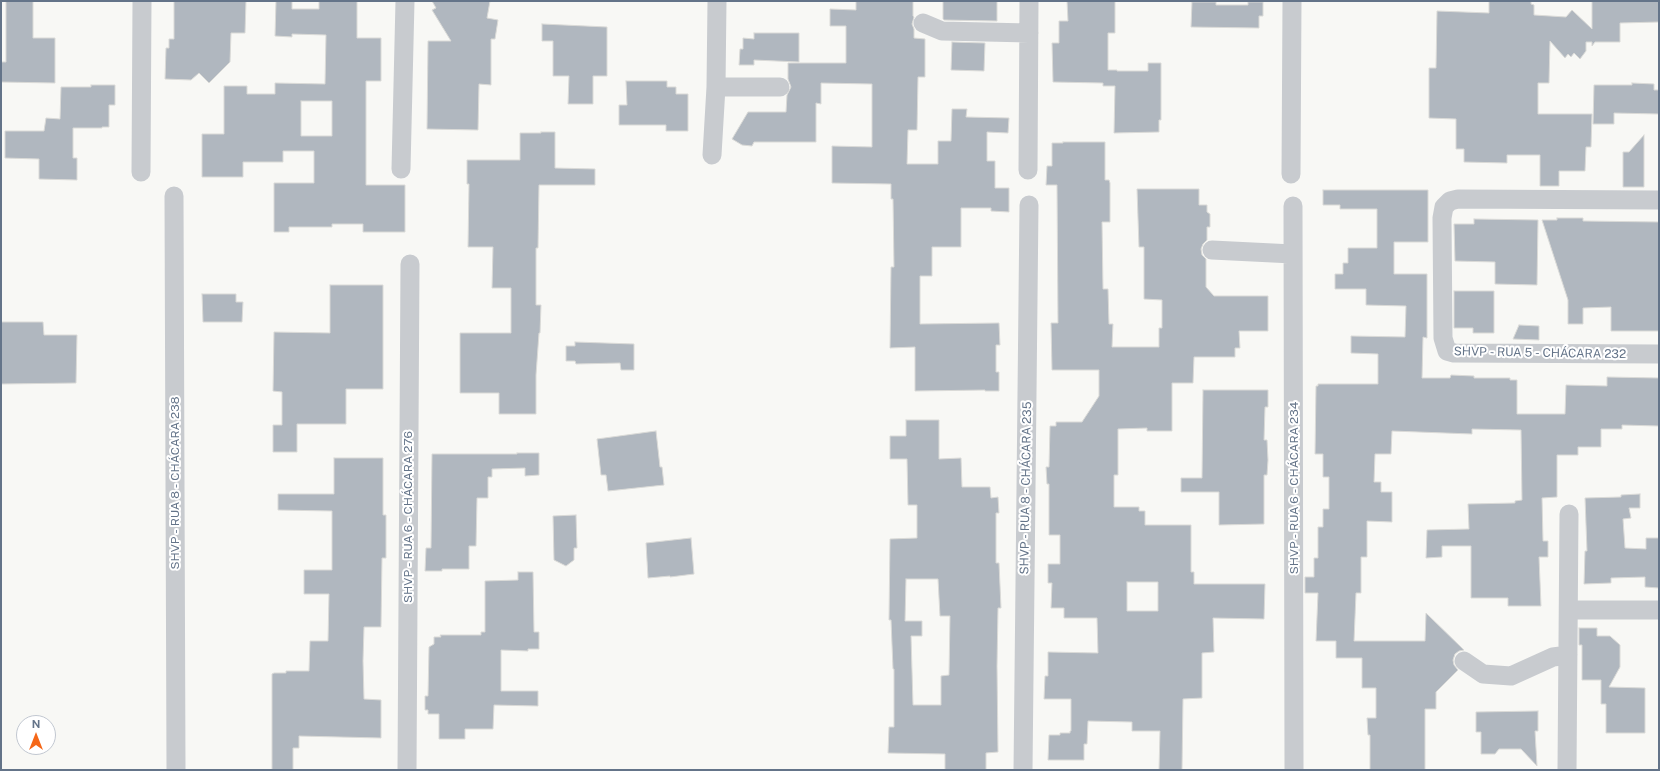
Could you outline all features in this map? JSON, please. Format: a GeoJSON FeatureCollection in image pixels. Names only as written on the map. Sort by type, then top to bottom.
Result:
{"type":"FeatureCollection","features":[{"type":"Feature","properties":{"kind":"street"},"geometry":{"type":"LineString","coordinates":[[141,172],[142,1]]}},
{"type":"Feature","properties":{"kind":"street"},"geometry":{"type":"LineString","coordinates":[[401,170],[405,1]]}},
{"type":"Feature","properties":{"kind":"street"},"geometry":{"type":"LineString","coordinates":[[712,155],[716,88],[717,1]]}},
{"type":"Feature","properties":{"kind":"street"},"geometry":{"type":"LineString","coordinates":[[1028,170],[1029,1]]}},
{"type":"Feature","properties":{"kind":"street"},"geometry":{"type":"LineString","coordinates":[[1291,174],[1292,1]]}},
{"type":"Feature","properties":{"kind":"street"},"geometry":{"type":"LineString","coordinates":[[923,23],[942,31],[1029,32]]}},
{"type":"Feature","properties":{"kind":"street"},"geometry":{"type":"LineString","coordinates":[[716,88],[780,87]]}},
{"type":"Feature","properties":{"kind":"street","name":"SHVP - RUA 8 - CHÁCARA 238"},"geometry":{"type":"LineString","coordinates":[[174,196],[176,770]]}},
{"type":"Feature","properties":{"kind":"street","name":"SHVP - RUA 5 - CHÁCARA 232"},"geometry":{"type":"LineString","coordinates":[[1659,200],[1458,199],[1450,201],[1444,207],[1442,218],[1443,338],[1447,351],[1454,353],[1659,354]]}},
{"type":"Feature","properties":{"kind":"street","name":"SHVP - RUA 8 - CHÁCARA 235"},"geometry":{"type":"LineString","coordinates":[[1023,770],[1029,205]]}},
{"type":"Feature","properties":{"kind":"street","name":"SHVP - RUA 6 - CHÁCARA 234"},"geometry":{"type":"LineString","coordinates":[[1294,206],[1294,770]]}},
{"type":"Feature","properties":{"kind":"street"},"geometry":{"type":"LineString","coordinates":[[1212,250],[1294,254]]}},
{"type":"Feature","properties":{"kind":"street","name":"SHVP - RUA 6 - CHÁCARA 276"},"geometry":{"type":"LineString","coordinates":[[407,770],[410,264]]}},
{"type":"Feature","properties":{"kind":"street"},"geometry":{"type":"LineString","coordinates":[[1567,770],[1569,514]]}},
{"type":"Feature","properties":{"kind":"street"},"geometry":{"type":"LineString","coordinates":[[1569,610],[1659,610]]}},
{"type":"Feature","properties":{"kind":"street"},"geometry":{"type":"LineString","coordinates":[[1464,661],[1483,674],[1511,676],[1553,657],[1568,655]]}},
{"type":"Feature","properties":{"kind":"building"},"geometry":{"type":"Polygon","coordinates":[[[6,1],[33,1],[33,38],[55,38],[55,83],[1,82],[1,62],[6,62],[6,1]]]}},
{"type":"Feature","properties":{"kind":"building"},"geometry":{"type":"Polygon","coordinates":[[[174,1],[246,1],[245,33],[231,33],[230,62],[209,83],[199,73],[191,80],[165,79],[166,48],[169,48],[169,39],[174,39],[174,1]]]}},
{"type":"Feature","properties":{"kind":"building"},"geometry":{"type":"Polygon","coordinates":[[[276,1],[292,1],[292,9],[319,9],[319,1],[357,1],[357,38],[381,38],[381,81],[366,81],[366,185],[405,185],[405,232],[363,232],[363,224],[332,224],[332,227],[289,227],[289,232],[274,232],[274,183],[314,183],[314,151],[283,151],[283,162],[243,162],[243,177],[202,177],[202,134],[224,134],[224,86],[247,86],[247,94],[275,94],[275,83],[325,84],[326,35],[292,34],[292,37],[275,36],[276,1]],[[301,101],[301,136],[332,136],[332,101],[301,101]]]}},
{"type":"Feature","properties":{"kind":"building"},"geometry":{"type":"Polygon","coordinates":[[[432,1],[490,1],[487,18],[498,20],[495,39],[491,39],[491,85],[479,84],[478,130],[427,129],[428,41],[451,41],[432,10],[436,8],[432,1]]]}},
{"type":"Feature","properties":{"kind":"building"},"geometry":{"type":"Polygon","coordinates":[[[856,1],[913,1],[914,17],[912,24],[914,29],[914,38],[925,39],[925,77],[918,77],[917,130],[908,130],[907,164],[938,164],[938,141],[951,141],[952,109],[967,109],[966,117],[1009,118],[1008,133],[987,132],[987,161],[995,161],[995,188],[1009,188],[1009,212],[991,211],[991,208],[961,208],[961,247],[932,247],[932,276],[920,276],[920,324],[999,323],[1000,345],[996,345],[996,372],[999,372],[999,391],[915,391],[915,347],[890,348],[891,267],[894,267],[893,199],[891,199],[891,184],[832,183],[832,146],[872,147],[872,84],[821,83],[821,104],[816,103],[816,142],[754,142],[752,146],[742,145],[732,139],[748,112],[786,112],[787,95],[791,87],[788,79],[788,63],[846,63],[846,26],[830,26],[830,9],[856,10],[856,1]]]}},
{"type":"Feature","properties":{"kind":"building"},"geometry":{"type":"Polygon","coordinates":[[[943,1],[997,1],[997,21],[944,20],[943,1]]]}},
{"type":"Feature","properties":{"kind":"building"},"geometry":{"type":"Polygon","coordinates":[[[1067,1],[1115,1],[1115,33],[1108,33],[1108,70],[1148,71],[1148,63],[1161,63],[1161,120],[1159,120],[1159,132],[1114,133],[1115,86],[1103,86],[1103,83],[1053,82],[1052,43],[1059,43],[1059,21],[1068,21],[1067,1]]]}},
{"type":"Feature","properties":{"kind":"building"},"geometry":{"type":"Polygon","coordinates":[[[1489,1],[1531,1],[1531,4],[1534,5],[1534,15],[1566,17],[1572,10],[1592,29],[1592,1],[1659,1],[1659,22],[1620,23],[1620,42],[1595,42],[1592,46],[1592,42],[1586,42],[1586,51],[1580,59],[1574,53],[1571,57],[1568,54],[1565,58],[1550,41],[1549,83],[1538,83],[1538,114],[1592,114],[1591,147],[1586,147],[1585,171],[1559,171],[1559,186],[1540,186],[1540,155],[1507,155],[1507,163],[1464,162],[1464,149],[1456,149],[1456,119],[1429,118],[1429,68],[1436,68],[1437,11],[1489,13],[1489,1]]]}},
{"type":"Feature","properties":{"kind":"building"},"geometry":{"type":"Polygon","coordinates":[[[1192,2],[1216,2],[1216,5],[1248,5],[1248,2],[1263,2],[1263,16],[1259,16],[1259,28],[1191,27],[1192,2]]]}},
{"type":"Feature","properties":{"kind":"building"},"geometry":{"type":"Polygon","coordinates":[[[542,24],[607,27],[607,76],[593,76],[593,104],[568,104],[569,76],[553,76],[553,41],[542,41],[542,24]]]}},
{"type":"Feature","properties":{"kind":"building"},"geometry":{"type":"Polygon","coordinates":[[[754,33],[799,33],[799,62],[754,60],[754,65],[739,65],[740,49],[743,49],[743,38],[754,39],[754,33]]]}},
{"type":"Feature","properties":{"kind":"building"},"geometry":{"type":"Polygon","coordinates":[[[952,42],[985,43],[984,71],[951,70],[952,42]]]}},
{"type":"Feature","properties":{"kind":"building"},"geometry":{"type":"Polygon","coordinates":[[[626,81],[667,81],[667,87],[676,87],[676,94],[688,94],[688,131],[666,131],[666,125],[619,125],[619,105],[627,105],[626,81]]]}},
{"type":"Feature","properties":{"kind":"building"},"geometry":{"type":"Polygon","coordinates":[[[1632,83],[1654,84],[1654,90],[1659,90],[1659,114],[1614,113],[1614,124],[1593,124],[1594,85],[1632,85],[1632,83]]]}},
{"type":"Feature","properties":{"kind":"building"},"geometry":{"type":"Polygon","coordinates":[[[91,85],[115,85],[115,105],[109,105],[109,127],[73,128],[73,158],[77,158],[77,180],[39,179],[39,159],[5,158],[5,131],[44,131],[46,118],[60,119],[61,87],[91,87],[91,85]]]}},
{"type":"Feature","properties":{"kind":"building"},"geometry":{"type":"Polygon","coordinates":[[[555,132],[555,168],[595,169],[595,185],[539,185],[538,248],[536,248],[536,305],[541,305],[536,375],[536,414],[499,414],[499,393],[460,393],[460,333],[511,333],[511,288],[492,288],[493,247],[468,247],[469,184],[467,184],[467,160],[520,160],[520,133],[555,132]]]}},
{"type":"Feature","properties":{"kind":"building"},"geometry":{"type":"Polygon","coordinates":[[[1644,135],[1644,187],[1623,187],[1623,152],[1629,152],[1644,135]]]}},
{"type":"Feature","properties":{"kind":"building"},"geometry":{"type":"Polygon","coordinates":[[[1105,142],[1105,180],[1109,180],[1110,183],[1110,222],[1102,222],[1103,289],[1108,289],[1109,324],[1113,324],[1112,347],[1159,347],[1159,328],[1162,328],[1162,300],[1144,299],[1144,247],[1139,247],[1137,189],[1199,189],[1199,205],[1207,205],[1207,212],[1210,214],[1210,227],[1207,227],[1207,240],[1201,249],[1202,255],[1206,259],[1206,287],[1214,296],[1268,296],[1268,331],[1239,331],[1240,348],[1235,348],[1235,357],[1194,357],[1193,383],[1172,383],[1172,431],[1147,431],[1147,428],[1118,429],[1118,475],[1114,475],[1114,507],[1139,507],[1139,511],[1145,511],[1145,525],[1191,525],[1191,572],[1194,572],[1194,584],[1265,584],[1264,619],[1213,618],[1214,652],[1202,653],[1202,698],[1183,699],[1182,770],[1159,770],[1160,731],[1132,731],[1132,722],[1088,721],[1087,744],[1084,744],[1084,760],[1048,760],[1049,735],[1060,735],[1060,733],[1070,733],[1071,731],[1071,699],[1044,699],[1045,676],[1048,676],[1048,652],[1098,653],[1097,618],[1064,618],[1064,608],[1051,608],[1052,583],[1048,583],[1048,564],[1060,564],[1060,535],[1049,535],[1049,484],[1047,484],[1046,467],[1049,467],[1050,426],[1056,426],[1056,422],[1082,422],[1099,396],[1099,370],[1052,370],[1051,323],[1058,323],[1057,185],[1046,185],[1047,166],[1052,166],[1052,143],[1105,142]],[[1127,582],[1127,611],[1158,611],[1158,582],[1127,582]]]}},
{"type":"Feature","properties":{"kind":"building"},"geometry":{"type":"Polygon","coordinates":[[[1323,190],[1428,190],[1428,242],[1394,242],[1394,274],[1427,274],[1427,338],[1423,337],[1422,378],[1450,378],[1451,375],[1474,376],[1474,378],[1510,378],[1510,380],[1517,380],[1517,414],[1565,414],[1566,385],[1607,386],[1607,377],[1659,378],[1659,426],[1622,425],[1622,429],[1601,429],[1601,447],[1578,447],[1578,455],[1557,455],[1557,497],[1542,498],[1543,541],[1548,541],[1548,557],[1539,557],[1541,606],[1508,606],[1508,598],[1471,598],[1471,546],[1442,546],[1442,557],[1426,558],[1427,530],[1469,529],[1468,504],[1515,503],[1515,501],[1522,500],[1521,430],[1472,429],[1472,434],[1392,431],[1391,454],[1375,454],[1374,482],[1381,482],[1381,492],[1392,492],[1392,522],[1367,521],[1367,557],[1361,557],[1361,593],[1356,593],[1354,641],[1425,641],[1426,613],[1464,650],[1455,654],[1453,660],[1454,665],[1458,670],[1436,692],[1436,709],[1425,709],[1425,770],[1370,770],[1370,735],[1368,735],[1367,718],[1376,718],[1376,688],[1362,688],[1362,658],[1336,658],[1336,641],[1316,641],[1318,593],[1305,593],[1305,577],[1314,577],[1314,558],[1318,558],[1318,527],[1323,527],[1323,509],[1329,509],[1329,477],[1323,477],[1323,454],[1315,454],[1316,386],[1318,386],[1318,384],[1378,384],[1378,354],[1351,353],[1351,336],[1405,337],[1406,306],[1366,305],[1366,289],[1335,289],[1335,274],[1343,274],[1343,263],[1348,263],[1348,248],[1377,248],[1377,209],[1340,209],[1340,205],[1323,205],[1323,190]]]}},
{"type":"Feature","properties":{"kind":"building"},"geometry":{"type":"Polygon","coordinates":[[[1557,218],[1583,218],[1583,221],[1659,222],[1659,331],[1611,331],[1611,307],[1583,308],[1583,324],[1568,324],[1568,300],[1542,220],[1557,220],[1557,218]]]}},
{"type":"Feature","properties":{"kind":"building"},"geometry":{"type":"Polygon","coordinates":[[[1474,219],[1538,220],[1537,285],[1495,284],[1495,262],[1455,261],[1454,224],[1474,224],[1474,219]]]}},
{"type":"Feature","properties":{"kind":"building"},"geometry":{"type":"Polygon","coordinates":[[[330,285],[383,285],[383,389],[346,389],[346,424],[297,424],[297,452],[273,452],[273,425],[282,425],[282,392],[273,391],[274,332],[330,333],[330,285]]]}},
{"type":"Feature","properties":{"kind":"building"},"geometry":{"type":"Polygon","coordinates":[[[1454,291],[1494,291],[1494,333],[1473,333],[1473,328],[1454,328],[1454,291]]]}},
{"type":"Feature","properties":{"kind":"building"},"geometry":{"type":"Polygon","coordinates":[[[202,294],[236,294],[236,302],[243,302],[242,322],[203,322],[202,294]]]}},
{"type":"Feature","properties":{"kind":"building"},"geometry":{"type":"Polygon","coordinates":[[[1,322],[43,322],[44,335],[77,335],[76,383],[1,384],[1,322]]]}},
{"type":"Feature","properties":{"kind":"building"},"geometry":{"type":"Polygon","coordinates":[[[1519,325],[1539,326],[1539,340],[1513,339],[1519,325]]]}},
{"type":"Feature","properties":{"kind":"building"},"geometry":{"type":"Polygon","coordinates":[[[575,342],[634,344],[634,370],[621,370],[620,363],[576,364],[575,361],[566,361],[566,346],[575,346],[575,342]]]}},
{"type":"Feature","properties":{"kind":"building"},"geometry":{"type":"Polygon","coordinates":[[[1203,390],[1268,390],[1268,407],[1265,407],[1264,440],[1267,440],[1268,460],[1267,475],[1264,475],[1264,524],[1219,525],[1219,492],[1181,492],[1181,478],[1202,478],[1203,390]]]}},
{"type":"Feature","properties":{"kind":"building"},"geometry":{"type":"Polygon","coordinates":[[[906,420],[939,420],[939,459],[961,458],[962,487],[990,487],[991,498],[998,497],[999,513],[996,513],[996,563],[999,563],[1001,608],[998,608],[998,752],[986,753],[986,770],[945,770],[945,754],[888,753],[889,727],[894,727],[894,669],[891,620],[889,620],[890,539],[917,538],[917,505],[908,505],[907,459],[890,459],[890,436],[906,436],[906,420]],[[906,579],[905,621],[922,621],[922,636],[911,636],[913,705],[941,705],[941,676],[949,675],[950,616],[940,616],[938,579],[906,579]]]}},
{"type":"Feature","properties":{"kind":"building"},"geometry":{"type":"Polygon","coordinates":[[[656,431],[660,467],[662,467],[664,485],[608,491],[606,475],[601,475],[597,439],[656,431]]]}},
{"type":"Feature","properties":{"kind":"building"},"geometry":{"type":"Polygon","coordinates":[[[539,453],[539,475],[525,476],[525,468],[492,469],[492,477],[488,477],[488,498],[477,498],[476,546],[469,546],[469,569],[442,569],[442,571],[425,571],[426,548],[431,548],[432,454],[539,453]]]}},
{"type":"Feature","properties":{"kind":"building"},"geometry":{"type":"Polygon","coordinates":[[[334,458],[383,458],[383,515],[386,515],[386,558],[382,558],[381,627],[364,627],[363,661],[364,699],[381,700],[381,738],[299,736],[299,748],[293,748],[293,770],[272,770],[272,674],[286,673],[286,671],[309,671],[310,641],[328,641],[329,594],[304,594],[304,570],[332,570],[332,511],[278,510],[278,494],[334,494],[334,458]]]}},
{"type":"Feature","properties":{"kind":"building"},"geometry":{"type":"Polygon","coordinates":[[[1640,494],[1640,508],[1629,508],[1631,518],[1623,519],[1625,548],[1646,549],[1646,538],[1659,538],[1659,588],[1645,587],[1645,577],[1611,578],[1611,583],[1584,584],[1585,551],[1587,551],[1585,498],[1621,497],[1621,495],[1640,494]]]}},
{"type":"Feature","properties":{"kind":"building"},"geometry":{"type":"Polygon","coordinates":[[[576,515],[577,548],[574,548],[574,560],[566,566],[554,560],[553,516],[576,515]]]}},
{"type":"Feature","properties":{"kind":"building"},"geometry":{"type":"Polygon","coordinates":[[[691,538],[694,574],[648,578],[646,543],[691,538]]]}},
{"type":"Feature","properties":{"kind":"building"},"geometry":{"type":"Polygon","coordinates":[[[518,572],[533,572],[534,632],[539,632],[539,649],[528,649],[528,651],[501,650],[501,691],[538,691],[538,706],[494,705],[493,729],[465,729],[465,739],[439,739],[439,714],[428,714],[428,710],[425,710],[425,696],[428,696],[429,647],[434,644],[434,637],[441,637],[440,635],[481,635],[481,632],[485,632],[485,581],[518,580],[518,572]]]}},
{"type":"Feature","properties":{"kind":"building"},"geometry":{"type":"Polygon","coordinates":[[[1579,628],[1597,628],[1597,636],[1610,636],[1620,645],[1620,667],[1609,687],[1645,688],[1645,733],[1606,733],[1606,704],[1601,704],[1601,680],[1582,680],[1582,645],[1579,645],[1579,628]]]}},
{"type":"Feature","properties":{"kind":"building"},"geometry":{"type":"Polygon","coordinates":[[[1538,711],[1538,731],[1535,731],[1537,766],[1521,749],[1499,749],[1495,754],[1481,754],[1481,732],[1476,732],[1476,712],[1538,711]]]}}]}
